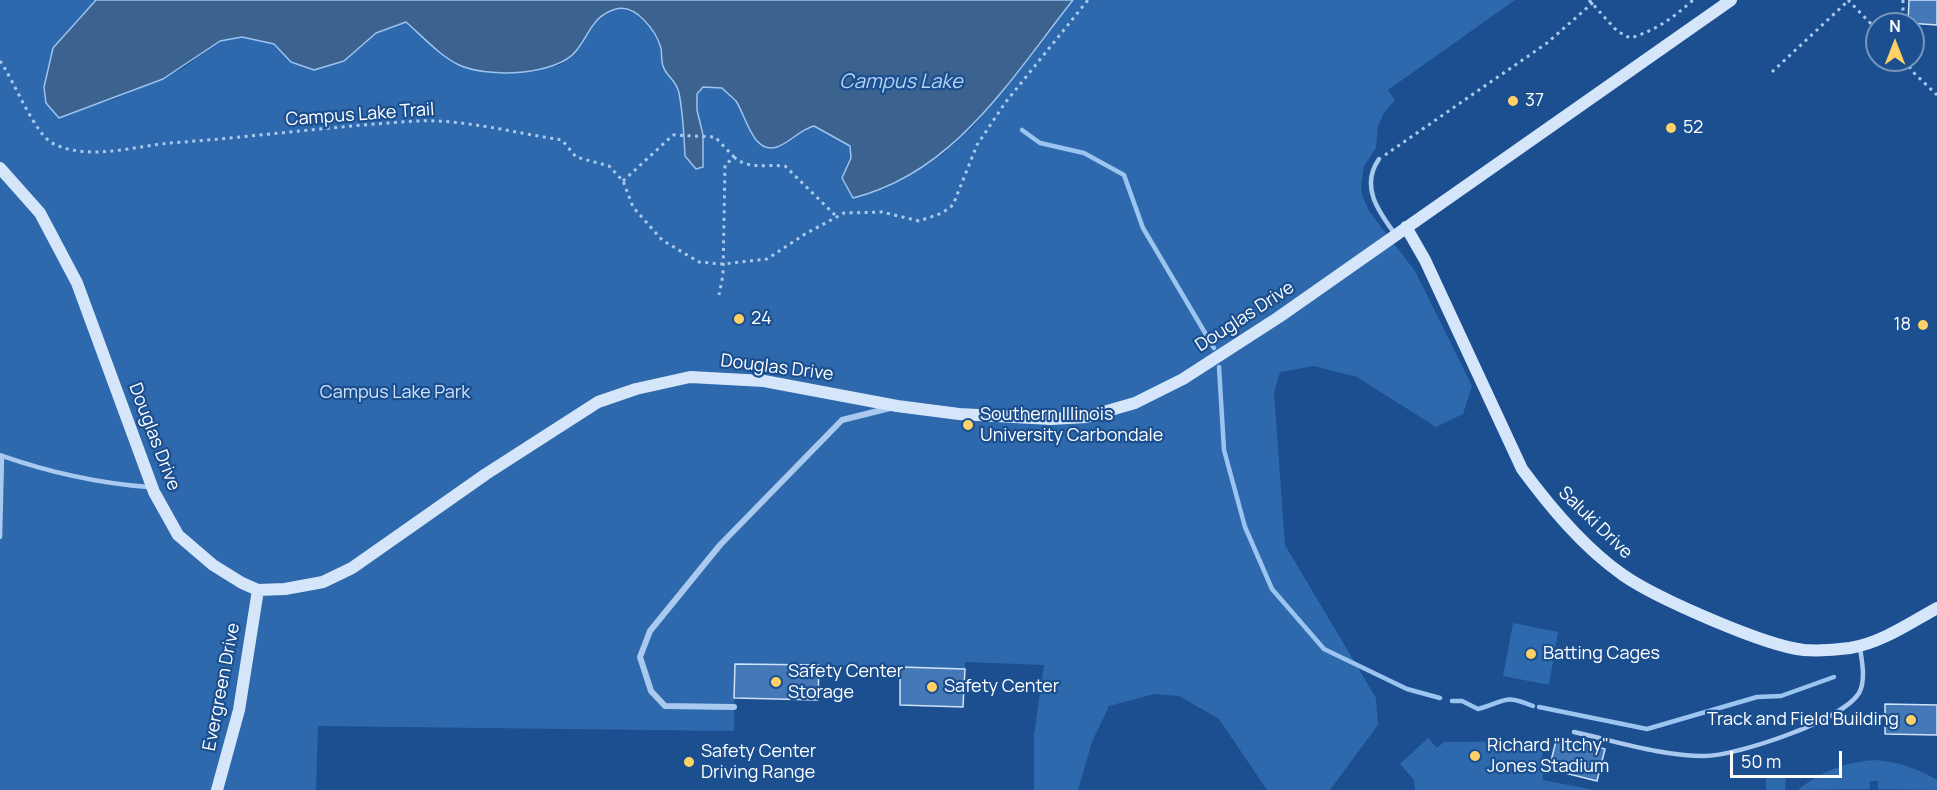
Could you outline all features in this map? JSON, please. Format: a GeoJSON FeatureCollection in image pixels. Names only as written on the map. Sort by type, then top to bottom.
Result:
{"type":"FeatureCollection","features":[{"type":"Feature","properties":{"kind":"street","name":"Douglas Drive"},"geometry":{"type":"LineString","coordinates":[[0,168],[40,213],[77,283],[152,487],[178,535],[213,565],[258,590],[285,589],[323,582],[352,568],[486,474],[598,402],[618,394],[690,377],[764,381],[897,406],[959,414],[1051,419],[1086,417],[1135,403],[1183,379],[1279,317],[1731,0]]}},
{"type":"Feature","properties":{"kind":"street","name":"Saluki Drive"},"geometry":{"type":"LineString","coordinates":[[1400,231],[1425,260],[1522,469],[1540,494],[1583,541],[1623,574],[1693,610],[1744,631],[1803,650],[1860,646],[1898,630],[1937,608]]}},
{"type":"Feature","properties":{"kind":"street"},"geometry":{"type":"LineString","coordinates":[[734,707],[665,706],[651,691],[640,657],[650,630],[720,545],[842,420],[897,406]]}},
{"type":"Feature","properties":{"kind":"street","name":"Evergreen Drive"},"geometry":{"type":"LineString","coordinates":[[217,790],[239,710],[258,590]]}},
{"type":"Feature","properties":{"kind":"lane"},"geometry":{"type":"LineString","coordinates":[[1378,159],[1371,169],[1370,187],[1380,213],[1400,231]]}},
{"type":"Feature","properties":{"kind":"lane"},"geometry":{"type":"LineString","coordinates":[[0,537],[1,455],[28,465],[108,484],[152,487]]}},
{"type":"Feature","properties":{"kind":"lane"},"geometry":{"type":"LineString","coordinates":[[1574,732],[1681,754],[1706,756],[1770,742],[1811,724],[1842,707],[1858,694],[1862,680],[1860,646]]}},
{"type":"Feature","properties":{"kind":"path"},"geometry":{"type":"LineString","coordinates":[[837,217],[790,171],[778,165],[741,164],[715,137],[673,135],[623,181],[633,207],[662,240],[699,261],[723,264],[767,259],[805,234],[837,217],[844,213],[882,212],[919,221],[942,213],[953,205],[977,145],[1005,103],[1088,0]]}},
{"type":"Feature","properties":{"kind":"path"},"geometry":{"type":"LineString","coordinates":[[1589,0],[1617,31],[1630,38],[1650,33],[1676,16],[1693,0]]}},
{"type":"Feature","properties":{"kind":"path"},"geometry":{"type":"LineString","coordinates":[[1378,159],[1547,43],[1596,0]]}},
{"type":"Feature","properties":{"kind":"path"},"geometry":{"type":"LineString","coordinates":[[1772,72],[1848,0],[1865,18]]}},
{"type":"Feature","properties":{"kind":"path","name":"Campus Lake Trail"},"geometry":{"type":"LineString","coordinates":[[0,61],[37,128],[51,143],[61,147],[116,152],[169,144],[420,121],[468,124],[562,140],[576,157],[609,166],[623,181]]}},
{"type":"Feature","properties":{"kind":"path"},"geometry":{"type":"LineString","coordinates":[[1913,72],[1937,95]]}},
{"type":"Feature","properties":{"kind":"path"},"geometry":{"type":"LineString","coordinates":[[719,295],[723,264],[725,165],[734,157]]}},
{"type":"Feature","properties":{"kind":"green space","name":"Campus Lake Park"},"geometry":{"type":"Polygon","coordinates":[[[0,0],[96,0],[65,34],[51,58],[47,71],[46,103],[81,109],[115,99],[182,69],[220,41],[242,37],[274,44],[291,62],[344,61],[376,33],[406,22],[432,44],[533,72],[560,65],[575,52],[599,16],[618,8],[636,14],[651,29],[661,48],[663,68],[676,82],[680,94],[685,156],[703,135],[697,110],[697,94],[703,87],[722,88],[736,102],[751,133],[762,145],[769,148],[777,147],[814,126],[851,146],[851,158],[842,178],[883,190],[943,154],[973,127],[1073,0],[1515,0],[1388,90],[1395,100],[1384,113],[1378,126],[1376,148],[1364,166],[1361,185],[1362,195],[1369,211],[1415,271],[1472,386],[1463,414],[1436,427],[1357,377],[1314,366],[1280,372],[1274,393],[1285,545],[1376,698],[1378,725],[1330,790],[1267,790],[1219,719],[1179,696],[1154,694],[1109,706],[1092,742],[1078,790],[1034,790],[1034,735],[1044,665],[965,662],[965,669],[735,664],[734,731],[318,726],[316,790],[0,790],[0,0]]]}},
{"type":"Feature","properties":{"kind":"green space","name":"Batting Cages"},"geometry":{"type":"Polygon","coordinates":[[[1513,623],[1558,632],[1549,685],[1503,676],[1513,623]]]}},
{"type":"Feature","properties":{"kind":"green space","name":"Richard \"Itchy\" Jones Stadium"},"geometry":{"type":"Polygon","coordinates":[[[1428,738],[1437,748],[1444,742],[1542,741],[1543,780],[1594,790],[1415,790],[1414,780],[1400,764],[1428,738]]]}},
{"type":"Feature","properties":{"kind":"green space"},"geometry":{"type":"Polygon","coordinates":[[[1875,760],[1892,762],[1922,772],[1937,780],[1937,790],[1878,789],[1878,781],[1870,781],[1870,789],[1798,790],[1834,769],[1875,760]]]}},
{"type":"Feature","properties":{"kind":"green space"},"geometry":{"type":"Polygon","coordinates":[[[1766,775],[1786,775],[1785,790],[1766,790],[1766,775]]]}},
{"type":"Feature","properties":{"kind":"water","name":"Campus Lake"},"geometry":{"type":"Polygon","coordinates":[[[96,0],[1073,0],[1003,90],[952,144],[922,167],[889,185],[853,198],[842,178],[851,158],[850,146],[814,126],[777,147],[769,148],[762,145],[751,133],[736,101],[722,88],[703,87],[697,94],[697,110],[703,135],[703,167],[696,169],[685,156],[679,93],[663,66],[661,48],[650,27],[631,11],[616,9],[602,16],[592,26],[576,51],[566,59],[553,66],[520,72],[486,72],[459,65],[438,51],[406,22],[376,33],[344,61],[314,70],[291,62],[274,44],[242,37],[220,41],[163,79],[59,118],[46,103],[44,87],[53,48],[96,0]]]}},
{"type":"Feature","properties":{"kind":"building"},"geometry":{"type":"Polygon","coordinates":[[[1909,0],[1937,0],[1937,25],[1925,24],[1925,12],[1908,12],[1909,0]]]}},
{"type":"Feature","properties":{"kind":"building","name":"Safety Center Storage"},"geometry":{"type":"Polygon","coordinates":[[[735,664],[819,665],[818,700],[734,698],[735,664]]]}},
{"type":"Feature","properties":{"kind":"building","name":"Safety Center"},"geometry":{"type":"Polygon","coordinates":[[[900,667],[965,669],[963,707],[900,705],[900,667]]]}},
{"type":"Feature","properties":{"kind":"building","name":"Track and Field Building"},"geometry":{"type":"Polygon","coordinates":[[[1885,704],[1937,705],[1937,735],[1885,734],[1885,704]]]}},
{"type":"Feature","properties":{"kind":"building"},"geometry":{"type":"Polygon","coordinates":[[[1557,737],[1605,749],[1597,781],[1549,769],[1557,737]]]}},
{"type":"Feature","properties":{"kind":"waterway"},"geometry":{"type":"LineString","coordinates":[[1022,130],[1040,143],[1084,153],[1124,175],[1143,228],[1214,348]]}},
{"type":"Feature","properties":{"kind":"waterway"},"geometry":{"type":"LineString","coordinates":[[1219,367],[1224,450],[1245,527],[1272,589],[1324,649],[1407,689],[1440,698]]}},
{"type":"Feature","properties":{"kind":"waterway"},"geometry":{"type":"LineString","coordinates":[[1539,707],[1647,729],[1757,697],[1781,696],[1834,677]]}},
{"type":"Feature","properties":{"kind":"waterway"},"geometry":{"type":"LineString","coordinates":[[1452,701],[1462,701],[1478,709],[1509,699],[1533,706]]}},
{"type":"Feature","properties":{"kind":"place","name":"37"},"geometry":{"type":"Point","coordinates":[1513,101]}},
{"type":"Feature","properties":{"kind":"place","name":"52"},"geometry":{"type":"Point","coordinates":[1671,128]}},
{"type":"Feature","properties":{"kind":"place","name":"24"},"geometry":{"type":"Point","coordinates":[739,319]}},
{"type":"Feature","properties":{"kind":"place","name":"18"},"geometry":{"type":"Point","coordinates":[1923,325]}},
{"type":"Feature","properties":{"kind":"place","name":"Southern Illinois University Carbondale"},"geometry":{"type":"Point","coordinates":[968,425]}},
{"type":"Feature","properties":{"kind":"place","name":"Batting Cages"},"geometry":{"type":"Point","coordinates":[1531,654]}},
{"type":"Feature","properties":{"kind":"place","name":"Safety Center Storage"},"geometry":{"type":"Point","coordinates":[776,682]}},
{"type":"Feature","properties":{"kind":"place","name":"Safety Center"},"geometry":{"type":"Point","coordinates":[932,687]}},
{"type":"Feature","properties":{"kind":"place","name":"Track and Field Building"},"geometry":{"type":"Point","coordinates":[1911,720]}},
{"type":"Feature","properties":{"kind":"place","name":"Richard \"Itchy\" Jones Stadium"},"geometry":{"type":"Point","coordinates":[1475,756]}},
{"type":"Feature","properties":{"kind":"place","name":"Safety Center Driving Range"},"geometry":{"type":"Point","coordinates":[689,762]}}]}
